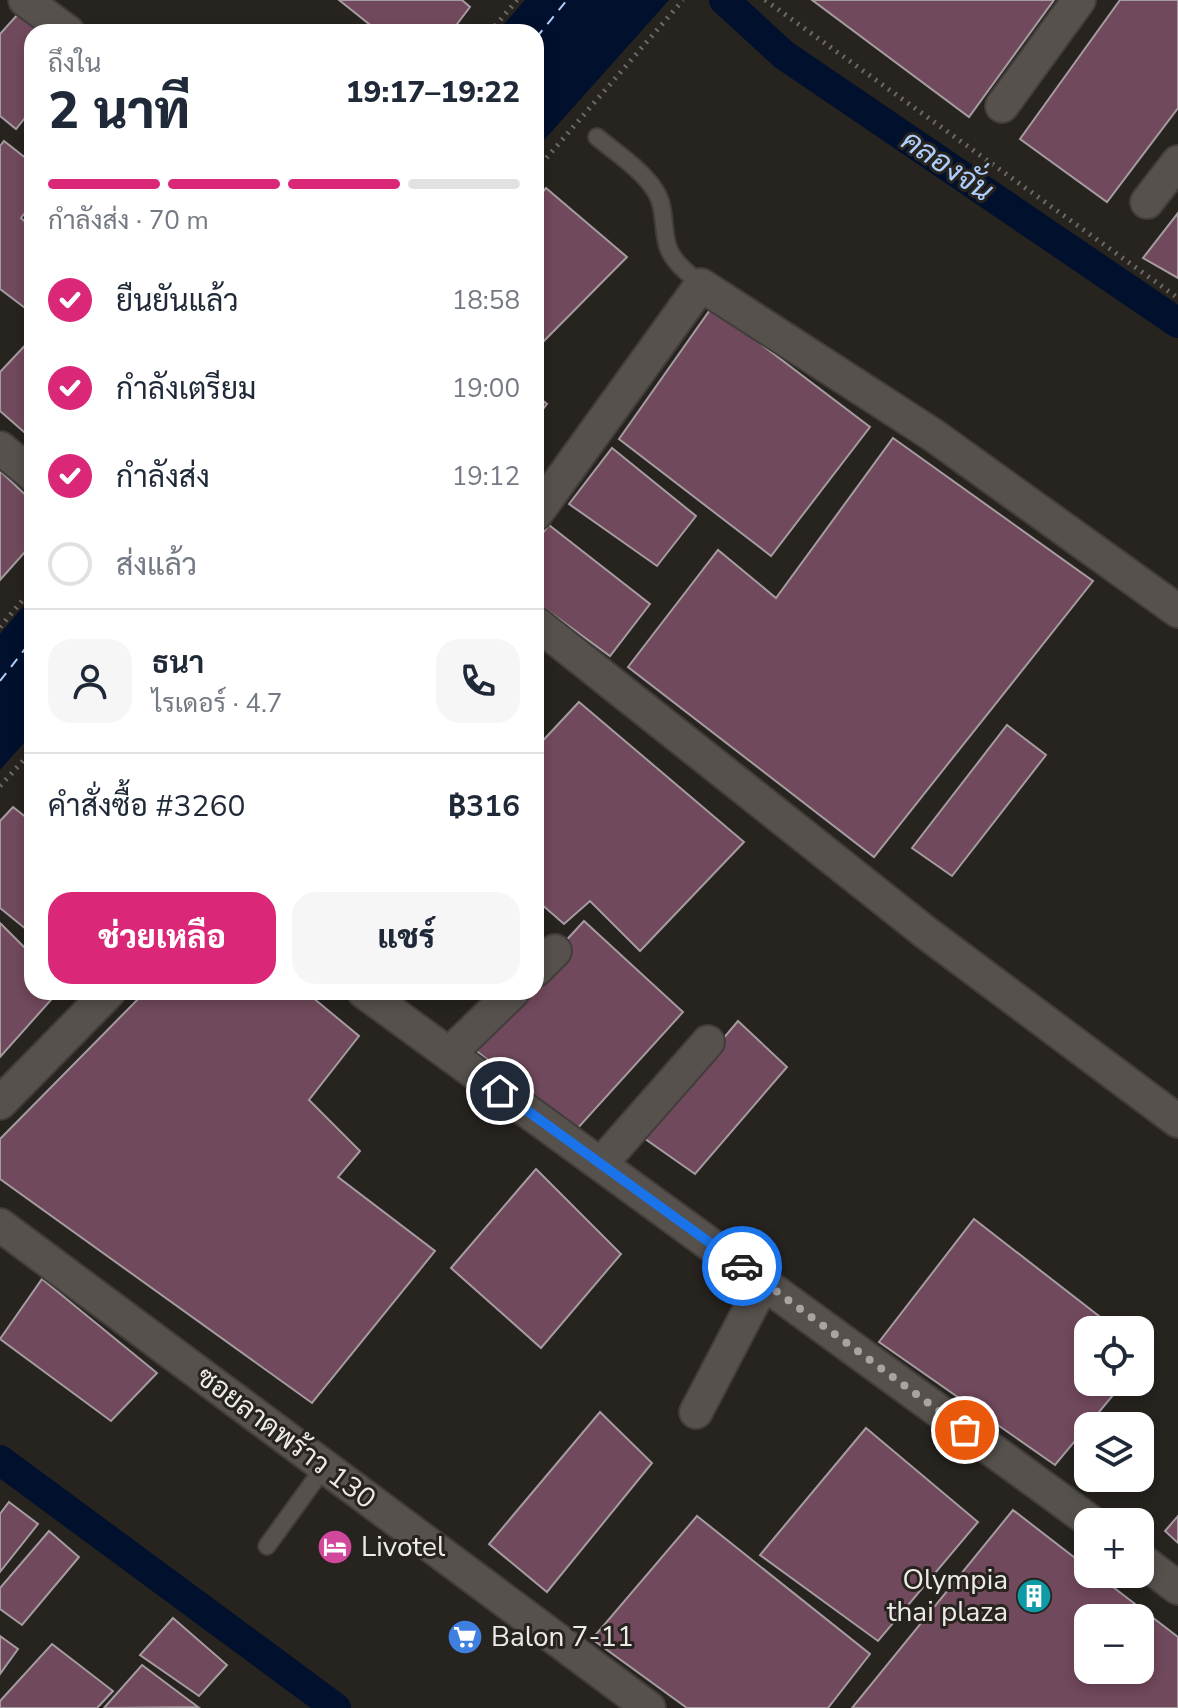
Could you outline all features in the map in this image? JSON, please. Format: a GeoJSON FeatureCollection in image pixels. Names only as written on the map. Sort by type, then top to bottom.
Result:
{"type":"FeatureCollection","features":[{"type":"Feature","properties":{"kind":"street"},"geometry":{"type":"LineString","coordinates":[[25,0],[57,24]]}},
{"type":"Feature","properties":{"kind":"street"},"geometry":{"type":"LineString","coordinates":[[1002,106],[1079,0]]}},
{"type":"Feature","properties":{"kind":"street"},"geometry":{"type":"LineString","coordinates":[[1147,202],[1178,162]]}},
{"type":"Feature","properties":{"kind":"street"},"geometry":{"type":"LineString","coordinates":[[544,503],[701,285],[933,435],[1178,611]]}},
{"type":"Feature","properties":{"kind":"street"},"geometry":{"type":"LineString","coordinates":[[0,448],[24,468]]}},
{"type":"Feature","properties":{"kind":"street"},"geometry":{"type":"LineString","coordinates":[[544,629],[925,932],[1178,1121]]}},
{"type":"Feature","properties":{"kind":"street"},"geometry":{"type":"LineString","coordinates":[[0,1103],[101,1000]]}},
{"type":"Feature","properties":{"kind":"street"},"geometry":{"type":"LineString","coordinates":[[375,1000],[1074,1510]]}},
{"type":"Feature","properties":{"kind":"street"},"geometry":{"type":"LineString","coordinates":[[449,1054],[498,1000]]}},
{"type":"Feature","properties":{"kind":"street"},"geometry":{"type":"LineString","coordinates":[[601,1164],[708,1042]]}},
{"type":"Feature","properties":{"kind":"street","name":"ซอยลาดพร้าว 130"},"geometry":{"type":"LineString","coordinates":[[5,1228],[649,1708]]}},
{"type":"Feature","properties":{"kind":"street"},"geometry":{"type":"LineString","coordinates":[[696,1412],[764,1282]]}},
{"type":"Feature","properties":{"kind":"street"},"geometry":{"type":"LineString","coordinates":[[1154,1570],[1178,1588]]}},
{"type":"Feature","properties":{"kind":"lane"},"geometry":{"type":"LineString","coordinates":[[597,137],[656,191],[668,249],[701,285]]}},
{"type":"Feature","properties":{"kind":"lane"},"geometry":{"type":"LineString","coordinates":[[267,1546],[325,1466]]}},
{"type":"Feature","properties":{"kind":"path"},"geometry":{"type":"LineString","coordinates":[[497,24],[517,0]]}},
{"type":"Feature","properties":{"kind":"path"},"geometry":{"type":"LineString","coordinates":[[544,161],[683,0]]}},
{"type":"Feature","properties":{"kind":"path"},"geometry":{"type":"LineString","coordinates":[[765,0],[1178,298]]}},
{"type":"Feature","properties":{"kind":"path"},"geometry":{"type":"LineString","coordinates":[[0,627],[24,598]]}},
{"type":"Feature","properties":{"kind":"path"},"geometry":{"type":"LineString","coordinates":[[0,786],[24,760]]}},
{"type":"Feature","properties":{"kind":"water"},"geometry":{"type":"Polygon","coordinates":[[[525,0],[669,0],[544,140],[544,24],[504,24],[525,0]]]}},
{"type":"Feature","properties":{"kind":"water"},"geometry":{"type":"Polygon","coordinates":[[[24,606],[24,743],[0,770],[0,634],[24,606]]]}},
{"type":"Feature","properties":{"kind":"building"},"geometry":{"type":"Polygon","coordinates":[[[339,0],[462,0],[470,7],[457,24],[369,24],[339,0]]]}},
{"type":"Feature","properties":{"kind":"building"},"geometry":{"type":"Polygon","coordinates":[[[812,0],[1054,0],[969,117],[812,0]]]}},
{"type":"Feature","properties":{"kind":"building"},"geometry":{"type":"Polygon","coordinates":[[[1120,0],[1178,0],[1178,108],[1107,202],[1020,139],[1120,0]]]}},
{"type":"Feature","properties":{"kind":"building"},"geometry":{"type":"Polygon","coordinates":[[[19,13],[32,24],[24,24],[24,119],[16,129],[0,116],[0,34],[19,13]]]}},
{"type":"Feature","properties":{"kind":"building"},"geometry":{"type":"Polygon","coordinates":[[[4,141],[24,157],[24,214],[21,218],[24,221],[24,307],[0,289],[0,146],[4,141]]]}},
{"type":"Feature","properties":{"kind":"building"},"geometry":{"type":"Polygon","coordinates":[[[546,188],[627,257],[544,341],[546,188]]]}},
{"type":"Feature","properties":{"kind":"building"},"geometry":{"type":"Polygon","coordinates":[[[1178,213],[1178,278],[1143,258],[1178,213]]]}},
{"type":"Feature","properties":{"kind":"building"},"geometry":{"type":"Polygon","coordinates":[[[712,307],[870,427],[771,556],[619,439],[712,307]]]}},
{"type":"Feature","properties":{"kind":"building"},"geometry":{"type":"Polygon","coordinates":[[[24,346],[24,432],[0,411],[0,372],[24,346]]]}},
{"type":"Feature","properties":{"kind":"building"},"geometry":{"type":"Polygon","coordinates":[[[893,438],[1093,581],[874,857],[628,667],[718,550],[776,598],[893,438]]]}},
{"type":"Feature","properties":{"kind":"building"},"geometry":{"type":"Polygon","coordinates":[[[612,448],[696,516],[657,566],[569,504],[612,448]]]}},
{"type":"Feature","properties":{"kind":"building"},"geometry":{"type":"Polygon","coordinates":[[[0,471],[24,494],[24,553],[0,580],[0,471]]]}},
{"type":"Feature","properties":{"kind":"building"},"geometry":{"type":"Polygon","coordinates":[[[549,525],[650,604],[610,656],[544,608],[544,532],[549,525]]]}},
{"type":"Feature","properties":{"kind":"building"},"geometry":{"type":"Polygon","coordinates":[[[579,702],[744,842],[640,951],[590,901],[564,924],[544,906],[544,739],[579,702]]]}},
{"type":"Feature","properties":{"kind":"building"},"geometry":{"type":"Polygon","coordinates":[[[1007,725],[1046,755],[952,876],[912,848],[1007,725]]]}},
{"type":"Feature","properties":{"kind":"building"},"geometry":{"type":"Polygon","coordinates":[[[13,807],[24,816],[24,928],[0,908],[0,821],[13,807]]]}},
{"type":"Feature","properties":{"kind":"building"},"geometry":{"type":"Polygon","coordinates":[[[584,921],[683,1012],[577,1129],[470,1046],[512,1000],[544,1000],[544,964],[584,921]]]}},
{"type":"Feature","properties":{"kind":"building"},"geometry":{"type":"Polygon","coordinates":[[[0,923],[24,947],[24,1000],[51,1000],[0,1057],[0,923]]]}},
{"type":"Feature","properties":{"kind":"building"},"geometry":{"type":"Polygon","coordinates":[[[137,1000],[316,1000],[359,1036],[309,1100],[360,1151],[338,1177],[435,1251],[312,1403],[0,1179],[0,1139],[137,1000]]]}},
{"type":"Feature","properties":{"kind":"building"},"geometry":{"type":"Polygon","coordinates":[[[738,1021],[787,1067],[695,1174],[641,1136],[738,1021]]]}},
{"type":"Feature","properties":{"kind":"building"},"geometry":{"type":"Polygon","coordinates":[[[536,1169],[621,1254],[541,1348],[451,1268],[536,1169]]]}},
{"type":"Feature","properties":{"kind":"building"},"geometry":{"type":"Polygon","coordinates":[[[974,1219],[1099,1316],[1074,1316],[1074,1396],[1112,1396],[1099,1412],[1074,1412],[1074,1442],[1055,1465],[879,1342],[974,1219]]]}},
{"type":"Feature","properties":{"kind":"building"},"geometry":{"type":"Polygon","coordinates":[[[42,1279],[157,1373],[111,1421],[0,1339],[42,1279]]]}},
{"type":"Feature","properties":{"kind":"building"},"geometry":{"type":"Polygon","coordinates":[[[600,1412],[652,1463],[547,1592],[489,1544],[600,1412]]]}},
{"type":"Feature","properties":{"kind":"building"},"geometry":{"type":"Polygon","coordinates":[[[866,1428],[978,1522],[878,1641],[760,1555],[866,1428]]]}},
{"type":"Feature","properties":{"kind":"building"},"geometry":{"type":"Polygon","coordinates":[[[9,1502],[38,1524],[0,1572],[0,1514],[9,1502]]]}},
{"type":"Feature","properties":{"kind":"building","name":"Olympia thai plaza"},"geometry":{"type":"Polygon","coordinates":[[[1013,1510],[1074,1557],[1074,1588],[1114,1588],[1135,1604],[1074,1604],[1074,1684],[1154,1684],[1154,1619],[1178,1637],[1178,1708],[852,1708],[1013,1510]]]}},
{"type":"Feature","properties":{"kind":"building"},"geometry":{"type":"Polygon","coordinates":[[[697,1516],[870,1654],[828,1708],[687,1708],[592,1639],[697,1516]]]}},
{"type":"Feature","properties":{"kind":"building"},"geometry":{"type":"Polygon","coordinates":[[[1178,1516],[1178,1543],[1165,1531],[1178,1516]]]}},
{"type":"Feature","properties":{"kind":"building"},"geometry":{"type":"Polygon","coordinates":[[[49,1531],[79,1557],[22,1625],[0,1609],[0,1588],[49,1531]]]}},
{"type":"Feature","properties":{"kind":"building"},"geometry":{"type":"Polygon","coordinates":[[[173,1618],[227,1665],[199,1696],[140,1655],[173,1618]]]}},
{"type":"Feature","properties":{"kind":"building"},"geometry":{"type":"Polygon","coordinates":[[[0,1636],[18,1649],[0,1674],[0,1636]]]}},
{"type":"Feature","properties":{"kind":"building"},"geometry":{"type":"Polygon","coordinates":[[[52,1644],[113,1691],[97,1708],[0,1708],[0,1701],[52,1644]]]}},
{"type":"Feature","properties":{"kind":"building"},"geometry":{"type":"Polygon","coordinates":[[[142,1665],[198,1707],[104,1708],[142,1665]]]}},
{"type":"Feature","properties":{"kind":"waterway","name":"คลองจั่น"},"geometry":{"type":"LineString","coordinates":[[724,0],[784,55],[1178,323]]}},
{"type":"Feature","properties":{"kind":"waterway"},"geometry":{"type":"LineString","coordinates":[[0,1460],[336,1708]]}},
{"type":"Feature","properties":{"kind":"ferry route"},"geometry":{"type":"LineString","coordinates":[[544,28],[567,0]]}},
{"type":"Feature","properties":{"kind":"ferry route"},"geometry":{"type":"LineString","coordinates":[[0,681],[24,650]]}},
{"type":"Feature","properties":{"kind":"way so far"},"geometry":{"type":"LineString","coordinates":[[742,1266],[965,1430]]}},
{"type":"Feature","properties":{"kind":"place","name":"Livotel"},"geometry":{"type":"Point","coordinates":[335,1547]}},
{"type":"Feature","properties":{"kind":"place","name":"Olympia thai plaza"},"geometry":{"type":"Point","coordinates":[1034,1596]}},
{"type":"Feature","properties":{"kind":"place","name":"Balon 7-11"},"geometry":{"type":"Point","coordinates":[465,1637]}},
{"type":"Feature","properties":{"kind":"route"},"geometry":{"type":"LineString","coordinates":[[500,1091],[742,1266]]}}]}
